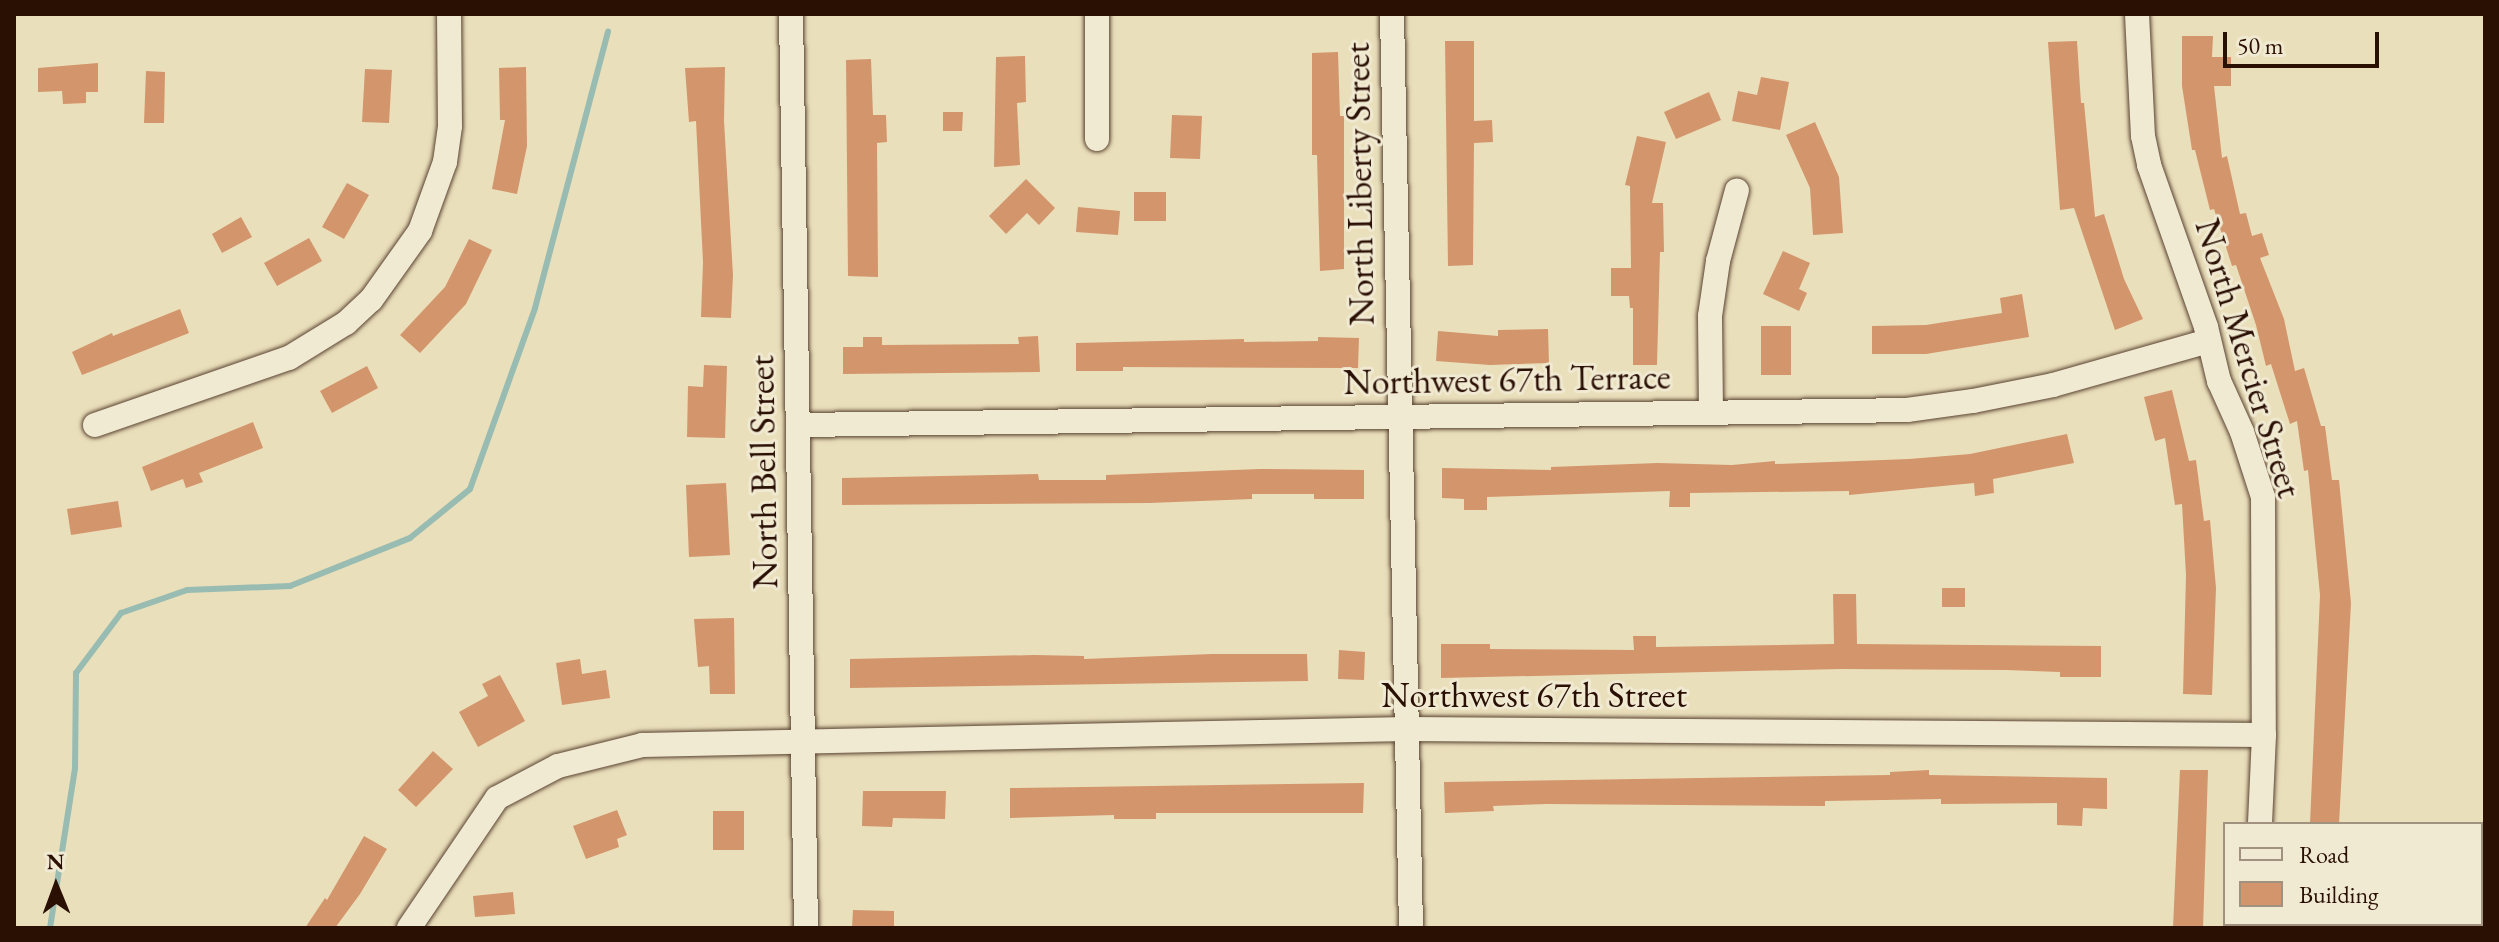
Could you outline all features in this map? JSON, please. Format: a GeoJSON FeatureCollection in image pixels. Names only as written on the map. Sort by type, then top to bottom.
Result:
{"type":"FeatureCollection","features":[{"type":"Feature","properties":{"kind":"street"},"geometry":{"type":"LineString","coordinates":[[95,425],[289,358],[319,342],[371,300],[420,231],[439,185],[450,126],[449,14]]}},
{"type":"Feature","properties":{"kind":"street","name":"North Bell Street"},"geometry":{"type":"LineString","coordinates":[[791,14],[806,928]]}},
{"type":"Feature","properties":{"kind":"street"},"geometry":{"type":"LineString","coordinates":[[1097,14],[1097,139]]}},
{"type":"Feature","properties":{"kind":"street","name":"North Liberty Street"},"geometry":{"type":"LineString","coordinates":[[1392,14],[1411,928]]}},
{"type":"Feature","properties":{"kind":"street","name":"North Mercier Street"},"geometry":{"type":"LineString","coordinates":[[2137,14],[2143,136],[2219,381],[2242,432],[2263,497],[2264,735],[2260,822]]}},
{"type":"Feature","properties":{"kind":"street"},"geometry":{"type":"LineString","coordinates":[[1711,413],[1710,316],[1718,261],[1737,190]]}},
{"type":"Feature","properties":{"kind":"street","name":"Northwest 67th Terrace"},"geometry":{"type":"LineString","coordinates":[[798,425],[1907,410],[2053,385],[2209,341]]}},
{"type":"Feature","properties":{"kind":"street","name":"Northwest 67th Street"},"geometry":{"type":"LineString","coordinates":[[409,928],[497,798],[535,777],[608,751],[642,745],[1407,729],[2264,735]]}},
{"type":"Feature","properties":{"kind":"building"},"geometry":{"type":"Polygon","coordinates":[[[2182,36],[2213,36],[2212,57],[2231,57],[2231,86],[2214,86],[2222,158],[2227,156],[2240,214],[2246,213],[2252,236],[2262,233],[2269,255],[2260,258],[2284,319],[2295,371],[2304,368],[2321,426],[2325,426],[2332,480],[2339,480],[2351,603],[2339,822],[2310,822],[2320,595],[2308,470],[2304,471],[2297,421],[2290,424],[2271,364],[2266,366],[2236,265],[2232,266],[2214,209],[2210,210],[2195,150],[2192,150],[2182,86],[2182,36]]]}},
{"type":"Feature","properties":{"kind":"building"},"geometry":{"type":"Polygon","coordinates":[[[1445,41],[1474,41],[1474,121],[1492,120],[1493,142],[1474,143],[1473,265],[1448,266],[1445,41]]]}},
{"type":"Feature","properties":{"kind":"building"},"geometry":{"type":"Polygon","coordinates":[[[2077,41],[2095,217],[2104,214],[2124,279],[2143,319],[2115,330],[2074,208],[2060,210],[2048,42],[2077,41]]]}},
{"type":"Feature","properties":{"kind":"building"},"geometry":{"type":"Polygon","coordinates":[[[1338,52],[1340,116],[1344,116],[1344,269],[1320,271],[1317,155],[1312,155],[1312,53],[1338,52]]]}},
{"type":"Feature","properties":{"kind":"building"},"geometry":{"type":"Polygon","coordinates":[[[1025,56],[1026,102],[1017,103],[1020,165],[994,167],[996,57],[1025,56]]]}},
{"type":"Feature","properties":{"kind":"building"},"geometry":{"type":"Polygon","coordinates":[[[871,59],[873,115],[886,115],[887,142],[877,143],[878,277],[848,276],[846,60],[871,59]]]}},
{"type":"Feature","properties":{"kind":"building"},"geometry":{"type":"Polygon","coordinates":[[[98,63],[98,92],[86,92],[86,103],[63,104],[62,91],[38,92],[38,68],[98,63]]]}},
{"type":"Feature","properties":{"kind":"building"},"geometry":{"type":"Polygon","coordinates":[[[526,67],[527,146],[517,194],[492,189],[505,120],[500,120],[499,68],[526,67]]]}},
{"type":"Feature","properties":{"kind":"building"},"geometry":{"type":"Polygon","coordinates":[[[725,67],[724,121],[733,275],[731,318],[701,317],[703,262],[696,121],[689,122],[685,68],[725,67]]]}},
{"type":"Feature","properties":{"kind":"building"},"geometry":{"type":"Polygon","coordinates":[[[365,69],[392,70],[389,123],[362,122],[365,69]]]}},
{"type":"Feature","properties":{"kind":"building"},"geometry":{"type":"Polygon","coordinates":[[[146,71],[165,72],[164,123],[144,123],[146,71]]]}},
{"type":"Feature","properties":{"kind":"building"},"geometry":{"type":"Polygon","coordinates":[[[1761,77],[1789,82],[1780,130],[1732,121],[1738,91],[1757,95],[1761,77]]]}},
{"type":"Feature","properties":{"kind":"building"},"geometry":{"type":"Polygon","coordinates":[[[1709,92],[1721,120],[1676,139],[1664,112],[1709,92]]]}},
{"type":"Feature","properties":{"kind":"building"},"geometry":{"type":"Polygon","coordinates":[[[943,112],[963,112],[962,131],[943,131],[943,112]]]}},
{"type":"Feature","properties":{"kind":"building"},"geometry":{"type":"Polygon","coordinates":[[[1172,115],[1202,116],[1200,159],[1170,158],[1172,115]]]}},
{"type":"Feature","properties":{"kind":"building"},"geometry":{"type":"Polygon","coordinates":[[[1815,122],[1839,177],[1843,233],[1813,235],[1810,188],[1786,135],[1815,122]]]}},
{"type":"Feature","properties":{"kind":"building"},"geometry":{"type":"Polygon","coordinates":[[[1637,136],[1666,142],[1652,203],[1663,203],[1664,252],[1660,252],[1657,365],[1633,365],[1633,308],[1630,308],[1629,296],[1611,296],[1611,268],[1631,268],[1630,186],[1625,185],[1637,136]]]}},
{"type":"Feature","properties":{"kind":"building"},"geometry":{"type":"Polygon","coordinates":[[[1026,179],[1055,208],[1039,225],[1027,213],[1006,234],[989,216],[1026,179]]]}},
{"type":"Feature","properties":{"kind":"building"},"geometry":{"type":"Polygon","coordinates":[[[347,183],[369,195],[344,239],[322,227],[347,183]]]}},
{"type":"Feature","properties":{"kind":"building"},"geometry":{"type":"Polygon","coordinates":[[[1134,192],[1166,192],[1166,221],[1134,221],[1134,192]]]}},
{"type":"Feature","properties":{"kind":"building"},"geometry":{"type":"Polygon","coordinates":[[[1078,207],[1120,211],[1118,235],[1076,232],[1078,207]]]}},
{"type":"Feature","properties":{"kind":"building"},"geometry":{"type":"Polygon","coordinates":[[[241,217],[252,237],[222,253],[212,234],[241,217]]]}},
{"type":"Feature","properties":{"kind":"building"},"geometry":{"type":"Polygon","coordinates":[[[309,238],[322,261],[277,286],[264,263],[309,238]]]}},
{"type":"Feature","properties":{"kind":"building"},"geometry":{"type":"Polygon","coordinates":[[[469,239],[492,250],[466,304],[420,353],[400,335],[445,287],[469,239]]]}},
{"type":"Feature","properties":{"kind":"building"},"geometry":{"type":"Polygon","coordinates":[[[1783,251],[1810,263],[1799,289],[1807,293],[1799,311],[1763,294],[1783,251]]]}},
{"type":"Feature","properties":{"kind":"building"},"geometry":{"type":"Polygon","coordinates":[[[2022,294],[2029,337],[1926,354],[1872,354],[1872,326],[1926,325],[2002,313],[2000,298],[2022,294]]]}},
{"type":"Feature","properties":{"kind":"building"},"geometry":{"type":"Polygon","coordinates":[[[180,309],[189,333],[82,375],[72,352],[112,333],[113,336],[180,309]]]}},
{"type":"Feature","properties":{"kind":"building"},"geometry":{"type":"Polygon","coordinates":[[[1761,326],[1791,326],[1791,375],[1761,375],[1761,326]]]}},
{"type":"Feature","properties":{"kind":"building"},"geometry":{"type":"Polygon","coordinates":[[[1548,329],[1549,363],[1490,365],[1436,361],[1438,331],[1498,336],[1498,330],[1548,329]]]}},
{"type":"Feature","properties":{"kind":"building"},"geometry":{"type":"Polygon","coordinates":[[[1038,336],[1040,372],[843,374],[843,347],[863,347],[863,337],[882,337],[882,345],[1019,344],[1018,337],[1038,336]]]}},
{"type":"Feature","properties":{"kind":"building"},"geometry":{"type":"Polygon","coordinates":[[[1318,337],[1359,338],[1358,368],[1123,367],[1123,371],[1076,371],[1076,343],[1244,339],[1244,342],[1318,341],[1318,337]]]}},
{"type":"Feature","properties":{"kind":"building"},"geometry":{"type":"Polygon","coordinates":[[[704,365],[727,366],[725,438],[687,437],[688,386],[703,387],[704,365]]]}},
{"type":"Feature","properties":{"kind":"building"},"geometry":{"type":"Polygon","coordinates":[[[367,366],[378,388],[332,413],[320,391],[367,366]]]}},
{"type":"Feature","properties":{"kind":"building"},"geometry":{"type":"Polygon","coordinates":[[[2172,390],[2189,461],[2196,460],[2204,521],[2210,520],[2216,588],[2212,695],[2183,694],[2186,575],[2182,504],[2175,505],[2165,438],[2155,441],[2144,397],[2172,390]]]}},
{"type":"Feature","properties":{"kind":"building"},"geometry":{"type":"Polygon","coordinates":[[[253,422],[263,448],[199,473],[203,482],[186,488],[183,479],[151,491],[142,467],[253,422]]]}},
{"type":"Feature","properties":{"kind":"building"},"geometry":{"type":"Polygon","coordinates":[[[2067,434],[2074,463],[1993,479],[1994,493],[1975,496],[1974,483],[1849,495],[1849,491],[1690,493],[1690,507],[1669,507],[1670,491],[1487,497],[1487,510],[1464,510],[1464,499],[1442,498],[1442,468],[1551,470],[1551,467],[1658,463],[1732,465],[1775,461],[1775,464],[1909,459],[1970,454],[2067,434]]]}},
{"type":"Feature","properties":{"kind":"building"},"geometry":{"type":"Polygon","coordinates":[[[1260,469],[1364,470],[1364,499],[1314,499],[1314,494],[1252,494],[1252,499],[1149,503],[842,505],[842,478],[1038,474],[1039,480],[1106,480],[1106,475],[1260,469]]]}},
{"type":"Feature","properties":{"kind":"building"},"geometry":{"type":"Polygon","coordinates":[[[726,483],[730,555],[689,557],[686,485],[726,483]]]}},
{"type":"Feature","properties":{"kind":"building"},"geometry":{"type":"Polygon","coordinates":[[[118,501],[122,527],[71,535],[67,509],[118,501]]]}},
{"type":"Feature","properties":{"kind":"building"},"geometry":{"type":"Polygon","coordinates":[[[1942,588],[1965,588],[1965,607],[1942,607],[1942,588]]]}},
{"type":"Feature","properties":{"kind":"building"},"geometry":{"type":"Polygon","coordinates":[[[1833,594],[1856,594],[1857,644],[2101,646],[2101,677],[2060,677],[2060,672],[2006,670],[1841,669],[1441,678],[1441,644],[1490,644],[1490,649],[1634,650],[1633,636],[1656,636],[1656,647],[1834,644],[1833,594]]]}},
{"type":"Feature","properties":{"kind":"building"},"geometry":{"type":"Polygon","coordinates":[[[734,618],[735,694],[710,694],[709,666],[698,667],[694,619],[734,618]]]}},
{"type":"Feature","properties":{"kind":"building"},"geometry":{"type":"Polygon","coordinates":[[[1339,650],[1365,652],[1364,680],[1338,679],[1339,650]]]}},
{"type":"Feature","properties":{"kind":"building"},"geometry":{"type":"Polygon","coordinates":[[[1307,654],[1308,681],[850,688],[850,659],[1034,655],[1084,656],[1084,659],[1307,654]]]}},
{"type":"Feature","properties":{"kind":"building"},"geometry":{"type":"Polygon","coordinates":[[[580,659],[582,674],[606,670],[610,698],[562,705],[556,663],[580,659]]]}},
{"type":"Feature","properties":{"kind":"building"},"geometry":{"type":"Polygon","coordinates":[[[500,675],[525,721],[478,747],[459,712],[488,696],[482,684],[500,675]]]}},
{"type":"Feature","properties":{"kind":"building"},"geometry":{"type":"Polygon","coordinates":[[[433,751],[453,769],[416,807],[398,790],[433,751]]]}},
{"type":"Feature","properties":{"kind":"building"},"geometry":{"type":"Polygon","coordinates":[[[1929,770],[1929,775],[2107,778],[2107,809],[2083,808],[2082,826],[2057,825],[2057,803],[1941,804],[1941,799],[1825,801],[1825,806],[1547,804],[1493,806],[1494,811],[1445,813],[1444,782],[1890,775],[1890,772],[1929,770]]]}},
{"type":"Feature","properties":{"kind":"building"},"geometry":{"type":"Polygon","coordinates":[[[2180,770],[2208,770],[2203,928],[2173,928],[2180,770]]]}},
{"type":"Feature","properties":{"kind":"building"},"geometry":{"type":"Polygon","coordinates":[[[1364,783],[1363,813],[1156,813],[1156,819],[1114,819],[1114,815],[1010,818],[1010,788],[1364,783]]]}},
{"type":"Feature","properties":{"kind":"building"},"geometry":{"type":"Polygon","coordinates":[[[863,791],[946,791],[945,819],[893,818],[892,827],[862,826],[863,791]]]}},
{"type":"Feature","properties":{"kind":"building"},"geometry":{"type":"Polygon","coordinates":[[[617,810],[627,835],[617,839],[619,847],[586,859],[573,826],[617,810]]]}},
{"type":"Feature","properties":{"kind":"building"},"geometry":{"type":"Polygon","coordinates":[[[713,811],[744,811],[744,850],[713,850],[713,811]]]}},
{"type":"Feature","properties":{"kind":"building"},"geometry":{"type":"Polygon","coordinates":[[[364,836],[387,849],[360,894],[335,928],[305,928],[325,898],[327,900],[364,836]]]}},
{"type":"Feature","properties":{"kind":"building"},"geometry":{"type":"Polygon","coordinates":[[[513,892],[515,914],[475,917],[473,896],[513,892]]]}},
{"type":"Feature","properties":{"kind":"building"},"geometry":{"type":"Polygon","coordinates":[[[853,910],[894,911],[894,928],[852,928],[853,910]]]}},
{"type":"Feature","properties":{"kind":"waterway"},"geometry":{"type":"LineString","coordinates":[[50,928],[75,769],[76,673],[121,613],[187,590],[290,586],[410,538],[470,489],[535,308],[608,31]]}}]}
